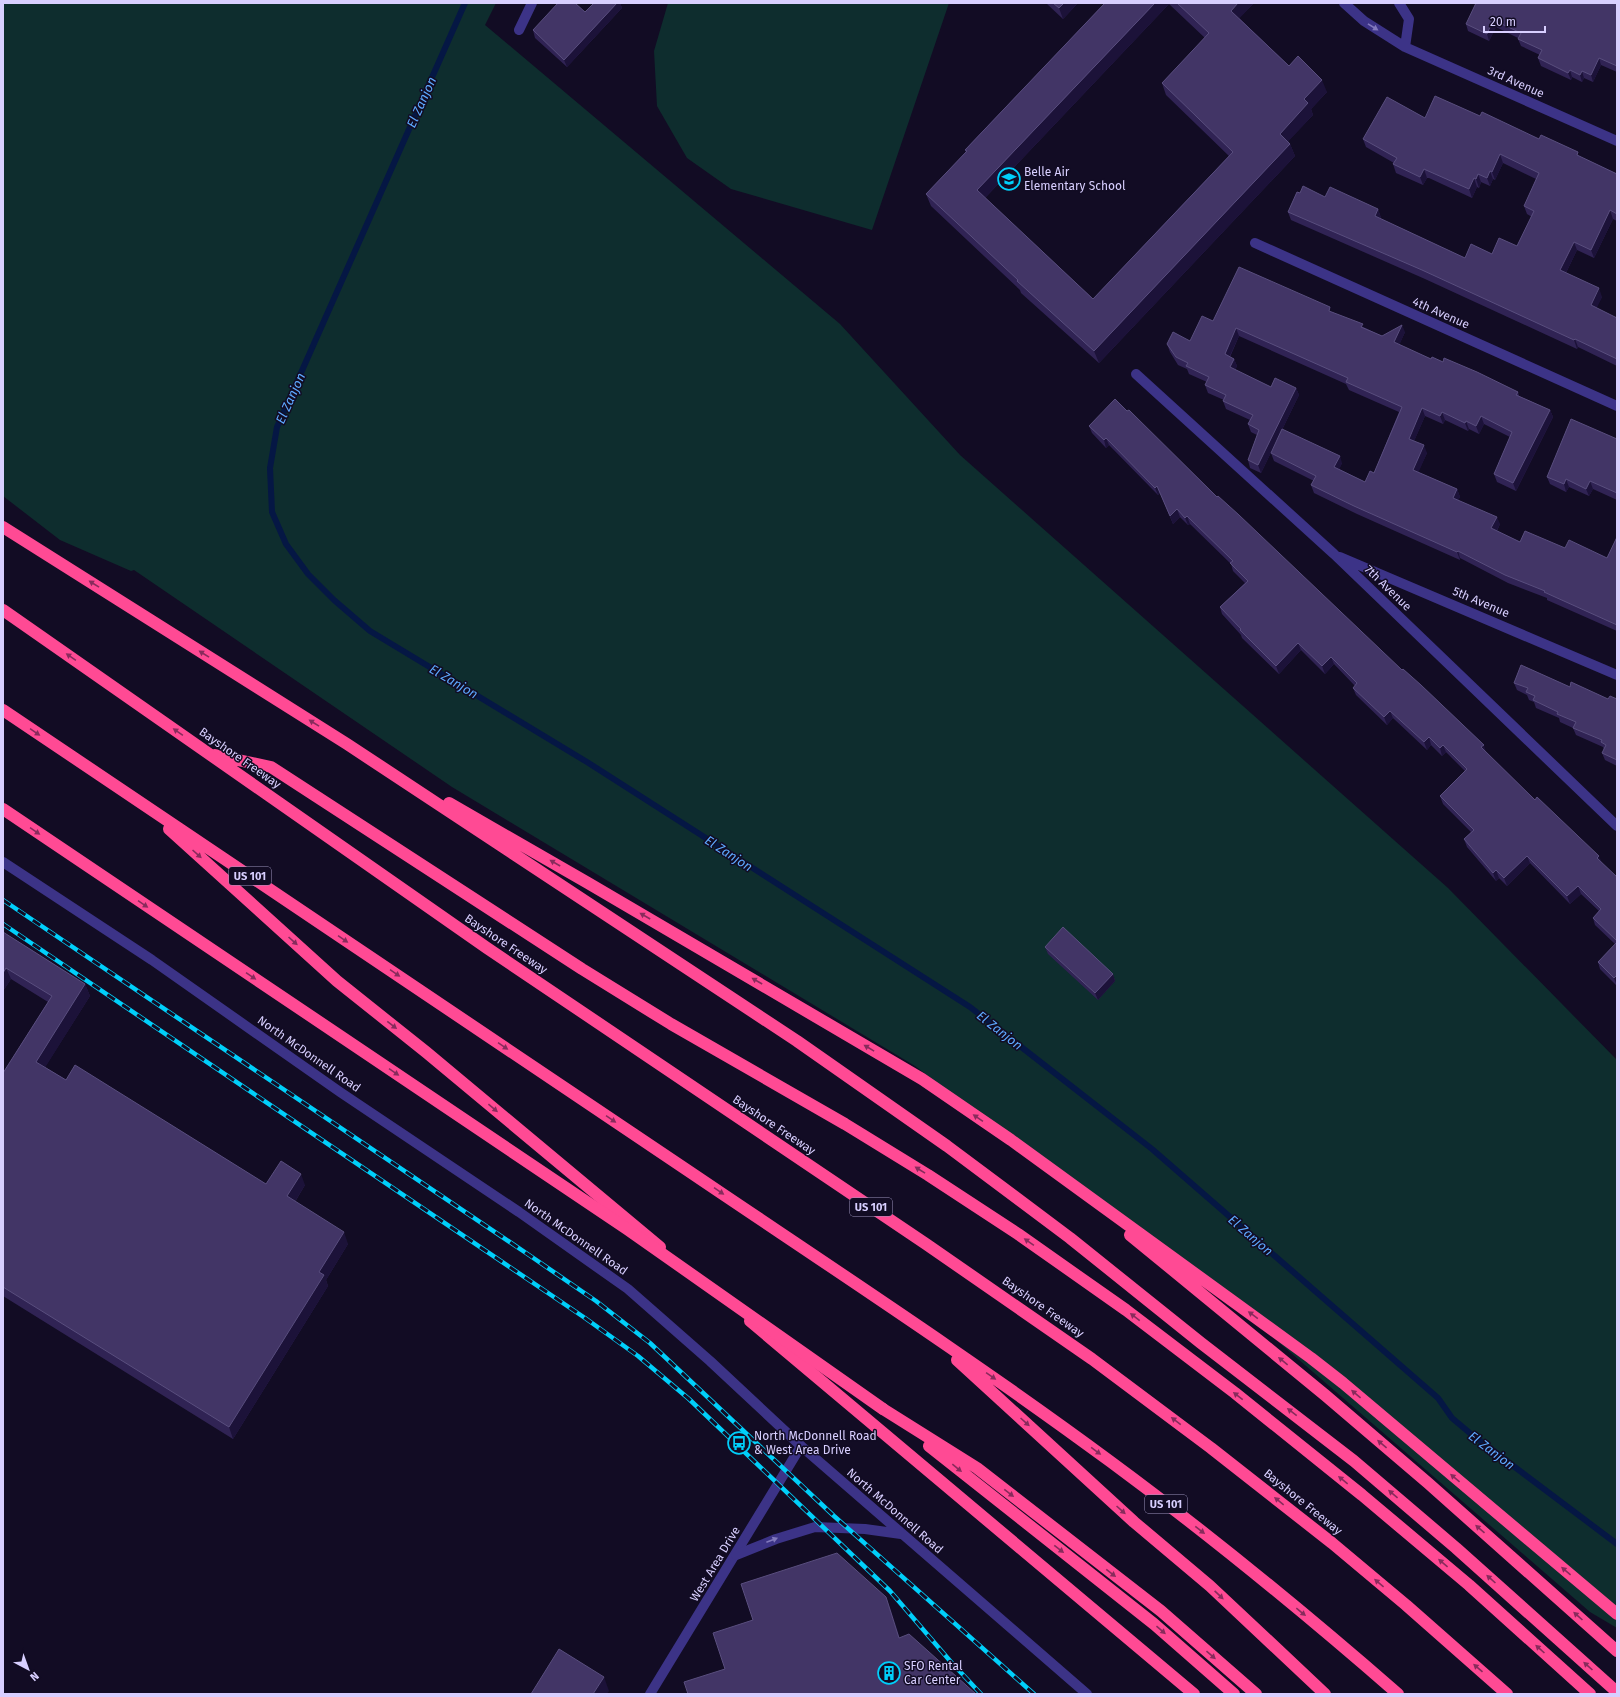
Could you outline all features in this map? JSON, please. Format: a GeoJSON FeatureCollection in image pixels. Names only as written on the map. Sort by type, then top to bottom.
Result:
{"type":"FeatureCollection","features":[{"type":"Feature","properties":{"kind":"highway"},"geometry":{"type":"LineString","coordinates":[[3,527],[347,744],[797,1041],[947,1146],[1070,1238],[1201,1343],[1354,1462],[1456,1548],[1617,1692]]}},
{"type":"Feature","properties":{"kind":"highway","name":"Bayshore Freeway"},"geometry":{"type":"LineString","coordinates":[[3,610],[487,948],[933,1248],[1055,1332],[1137,1391],[1338,1548],[1406,1605],[1507,1694]]}},
{"type":"Feature","properties":{"kind":"highway","name":"US 101"},"geometry":{"type":"LineString","coordinates":[[3,710],[998,1381],[1116,1465],[1234,1557],[1348,1650],[1398,1694]]}},
{"type":"Feature","properties":{"kind":"highway"},"geometry":{"type":"LineString","coordinates":[[347,744],[811,1013],[922,1080],[1011,1140],[1276,1331],[1338,1379],[1617,1614]]}},
{"type":"Feature","properties":{"kind":"highway"},"geometry":{"type":"LineString","coordinates":[[210,754],[271,767],[582,969],[671,1024],[845,1124],[928,1175],[1018,1234],[1126,1310],[1362,1495],[1469,1585],[1590,1694]]}},
{"type":"Feature","properties":{"kind":"highway"},"geometry":{"type":"LineString","coordinates":[[136,800],[337,981],[432,1057],[885,1433],[1194,1694]]}},
{"type":"Feature","properties":{"kind":"highway"},"geometry":{"type":"LineString","coordinates":[[3,809],[620,1225],[883,1409],[977,1468],[1161,1611],[1256,1694]]}},
{"type":"Feature","properties":{"kind":"highway"},"geometry":{"type":"LineString","coordinates":[[1011,1140],[1090,1202],[1325,1395],[1428,1483],[1617,1651]]}},
{"type":"Feature","properties":{"kind":"highway"},"geometry":{"type":"LineString","coordinates":[[924,1330],[1134,1522],[1210,1586],[1325,1694]]}},
{"type":"Feature","properties":{"kind":"highway"},"geometry":{"type":"LineString","coordinates":[[883,1409],[1154,1624],[1234,1694]]}},
{"type":"Feature","properties":{"kind":"street"},"geometry":{"type":"LineString","coordinates":[[519,30],[532,3]]}},
{"type":"Feature","properties":{"kind":"street","name":"3rd Avenue"},"geometry":{"type":"LineString","coordinates":[[1344,3],[1364,21],[1405,47],[1617,141]]}},
{"type":"Feature","properties":{"kind":"street"},"geometry":{"type":"LineString","coordinates":[[1399,3],[1409,18],[1405,47]]}},
{"type":"Feature","properties":{"kind":"street","name":"4th Avenue"},"geometry":{"type":"LineString","coordinates":[[1255,244],[1617,406]]}},
{"type":"Feature","properties":{"kind":"street","name":"7th Avenue"},"geometry":{"type":"LineString","coordinates":[[1136,374],[1334,554],[1617,826]]}},
{"type":"Feature","properties":{"kind":"street","name":"5th Avenue"},"geometry":{"type":"LineString","coordinates":[[1334,554],[1617,675]]}},
{"type":"Feature","properties":{"kind":"street","name":"North McDonnell Road"},"geometry":{"type":"LineString","coordinates":[[3,862],[152,960],[340,1092],[525,1216],[628,1289],[710,1361],[801,1446],[1087,1694]]}},
{"type":"Feature","properties":{"kind":"street","name":"West Area Drive"},"geometry":{"type":"LineString","coordinates":[[650,1694],[801,1446]]}},
{"type":"Feature","properties":{"kind":"street"},"geometry":{"type":"LineString","coordinates":[[736,1555],[776,1538],[816,1527],[865,1529],[902,1534]]}},
{"type":"Feature","properties":{"kind":"green space"},"geometry":{"type":"Polygon","coordinates":[[[3,3],[496,3],[485,25],[840,324],[960,455],[1448,888],[1617,1060],[1617,1628],[1590,1612],[1268,1333],[915,1066],[452,787],[134,570],[131,571],[60,540],[3,496],[3,3]]]}},
{"type":"Feature","properties":{"kind":"green space"},"geometry":{"type":"Polygon","coordinates":[[[668,3],[949,3],[872,230],[731,189],[687,158],[657,106],[654,51],[668,3]]]}},
{"type":"Feature","properties":{"kind":"building"},"geometry":{"type":"Polygon","coordinates":[[[558,3],[575,3],[585,12],[594,3],[617,3],[564,60],[533,30],[558,3]]]}},
{"type":"Feature","properties":{"kind":"building"},"geometry":{"type":"Polygon","coordinates":[[[1053,3],[1064,3],[1059,8],[1053,3]]]}},
{"type":"Feature","properties":{"kind":"building"},"geometry":{"type":"Polygon","coordinates":[[[1105,3],[1155,3],[977,190],[1093,299],[1233,152],[1162,83],[1209,33],[1177,3],[1238,3],[1231,11],[1289,66],[1298,56],[1322,80],[1304,99],[1308,103],[1280,134],[1290,144],[1094,351],[1017,281],[1018,280],[926,194],[967,151],[965,150],[1105,3]]]}},
{"type":"Feature","properties":{"kind":"building"},"geometry":{"type":"Polygon","coordinates":[[[1476,3],[1617,3],[1617,66],[1599,58],[1591,75],[1582,71],[1580,75],[1570,70],[1568,73],[1538,58],[1542,50],[1518,39],[1521,33],[1493,20],[1487,34],[1466,24],[1476,3]]]}},
{"type":"Feature","properties":{"kind":"building"},"geometry":{"type":"Polygon","coordinates":[[[1435,96],[1480,116],[1482,112],[1539,139],[1541,135],[1578,152],[1577,155],[1617,174],[1617,214],[1610,210],[1591,250],[1574,242],[1560,270],[1599,288],[1591,305],[1617,318],[1617,359],[1422,270],[1288,212],[1297,192],[1300,193],[1303,186],[1325,197],[1330,187],[1378,209],[1375,216],[1465,258],[1471,244],[1492,254],[1499,238],[1517,246],[1534,211],[1524,206],[1539,173],[1500,154],[1492,172],[1490,171],[1487,178],[1478,174],[1476,179],[1474,178],[1469,189],[1424,169],[1420,177],[1393,164],[1397,158],[1363,139],[1387,97],[1425,118],[1435,96]]]}},
{"type":"Feature","properties":{"kind":"building"},"geometry":{"type":"Polygon","coordinates":[[[1239,267],[1330,307],[1329,311],[1363,324],[1361,327],[1382,336],[1402,325],[1394,342],[1431,359],[1432,357],[1443,362],[1444,358],[1477,372],[1518,392],[1516,395],[1550,410],[1513,483],[1494,474],[1512,432],[1481,416],[1476,426],[1466,421],[1465,423],[1442,412],[1440,416],[1422,408],[1409,439],[1424,445],[1413,470],[1457,489],[1453,498],[1497,517],[1491,528],[1520,542],[1525,531],[1565,548],[1569,540],[1607,558],[1617,537],[1617,625],[1544,592],[1545,591],[1505,575],[1458,551],[1457,552],[1354,506],[1311,485],[1316,476],[1271,453],[1282,429],[1340,456],[1334,467],[1365,482],[1370,471],[1374,473],[1402,407],[1346,382],[1348,378],[1236,328],[1225,354],[1234,359],[1230,367],[1271,387],[1275,378],[1296,388],[1258,465],[1248,460],[1259,430],[1248,424],[1253,415],[1223,401],[1226,395],[1205,385],[1209,377],[1186,366],[1188,363],[1176,357],[1167,344],[1173,332],[1190,341],[1202,316],[1213,321],[1239,267]]]}},
{"type":"Feature","properties":{"kind":"building"},"geometry":{"type":"Polygon","coordinates":[[[1115,399],[1127,411],[1129,410],[1217,497],[1218,496],[1239,515],[1402,670],[1403,669],[1421,685],[1484,745],[1481,747],[1535,800],[1537,797],[1599,856],[1597,858],[1617,877],[1617,941],[1593,918],[1601,909],[1578,886],[1567,896],[1527,856],[1504,878],[1496,870],[1493,873],[1464,839],[1474,830],[1440,796],[1467,769],[1443,745],[1440,748],[1429,737],[1424,742],[1390,711],[1384,717],[1353,688],[1357,683],[1331,657],[1322,666],[1298,643],[1276,666],[1240,630],[1241,629],[1220,607],[1248,581],[1230,563],[1233,561],[1187,516],[1185,518],[1177,509],[1170,516],[1157,486],[1155,488],[1106,438],[1104,440],[1089,426],[1115,399]]]}},
{"type":"Feature","properties":{"kind":"building"},"geometry":{"type":"Polygon","coordinates":[[[1571,419],[1617,439],[1617,493],[1590,481],[1586,489],[1566,479],[1564,484],[1547,477],[1571,419]]]}},
{"type":"Feature","properties":{"kind":"building"},"geometry":{"type":"Polygon","coordinates":[[[1521,665],[1570,687],[1571,682],[1608,699],[1610,696],[1617,699],[1617,760],[1602,753],[1606,745],[1601,742],[1602,740],[1573,728],[1576,722],[1557,714],[1558,712],[1533,700],[1535,696],[1526,692],[1528,688],[1514,683],[1521,665]]]}},
{"type":"Feature","properties":{"kind":"building"},"geometry":{"type":"Polygon","coordinates":[[[1063,927],[1113,974],[1095,993],[1045,947],[1063,927]]]}},
{"type":"Feature","properties":{"kind":"building"},"geometry":{"type":"Polygon","coordinates":[[[3,932],[85,984],[36,1062],[66,1080],[75,1065],[266,1184],[281,1161],[301,1174],[287,1196],[344,1232],[319,1272],[324,1275],[229,1427],[3,1287],[3,1073],[52,996],[6,968],[3,973],[3,932]]]}},
{"type":"Feature","properties":{"kind":"building"},"geometry":{"type":"Polygon","coordinates":[[[1617,942],[1617,975],[1614,978],[1598,962],[1617,942]]]}},
{"type":"Feature","properties":{"kind":"building"},"geometry":{"type":"Polygon","coordinates":[[[837,1553],[886,1597],[899,1638],[909,1634],[976,1694],[688,1694],[684,1682],[725,1669],[713,1633],[753,1620],[741,1584],[837,1553]]]}},
{"type":"Feature","properties":{"kind":"building"},"geometry":{"type":"Polygon","coordinates":[[[559,1649],[604,1677],[593,1694],[531,1694],[559,1649]]]}},
{"type":"Feature","properties":{"kind":"waterway","name":"El Zanjon"},"geometry":{"type":"LineString","coordinates":[[465,3],[277,427],[270,468],[272,512],[286,544],[308,574],[334,600],[370,631],[587,762],[970,1007],[1152,1149],[1438,1398],[1452,1418],[1471,1434],[1617,1544]]}},
{"type":"Feature","properties":{"kind":"railway"},"geometry":{"type":"LineString","coordinates":[[3,900],[596,1301],[650,1343],[834,1516],[1034,1694]]}},
{"type":"Feature","properties":{"kind":"railway"},"geometry":{"type":"LineString","coordinates":[[3,924],[585,1318],[638,1356],[689,1399],[890,1591],[951,1662],[981,1694]]}},
{"type":"Feature","properties":{"kind":"place","name":"Belle Air Elementary School"},"geometry":{"type":"Point","coordinates":[1009,179]}},
{"type":"Feature","properties":{"kind":"place","name":"North McDonnell Road & West Area Drive"},"geometry":{"type":"Point","coordinates":[739,1443]}},
{"type":"Feature","properties":{"kind":"place","name":"SFO Rental Car Center"},"geometry":{"type":"Point","coordinates":[889,1673]}}]}
